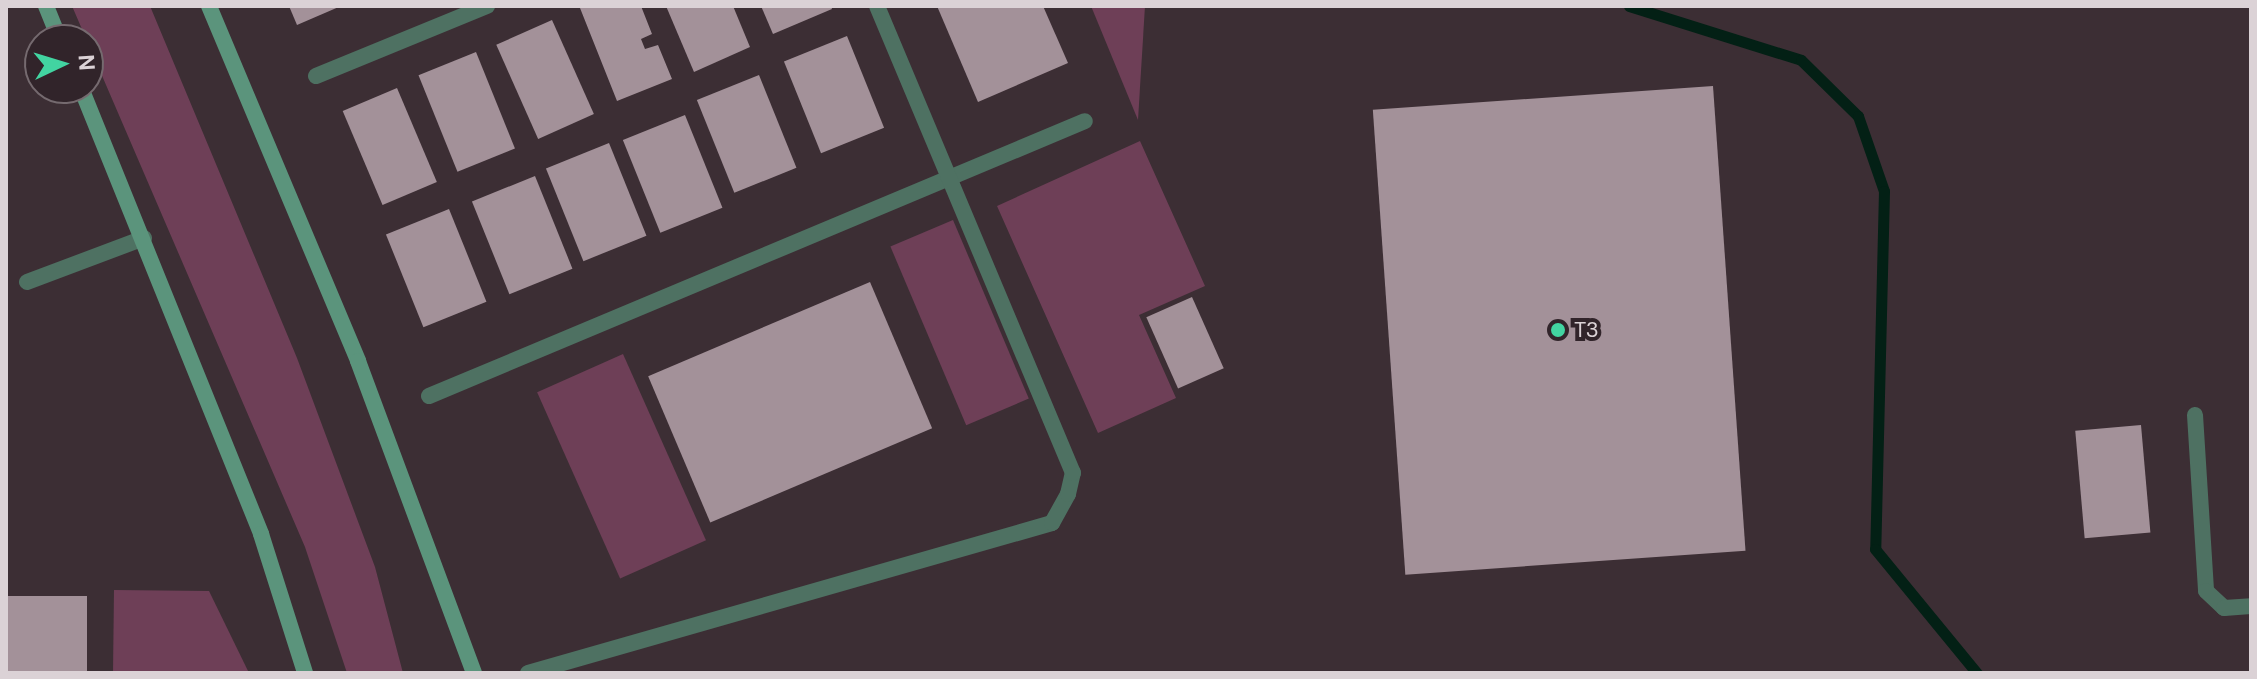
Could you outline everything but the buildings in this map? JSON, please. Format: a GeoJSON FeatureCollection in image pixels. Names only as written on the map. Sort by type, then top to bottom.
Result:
{"type":"FeatureCollection","features":[{"type":"Feature","properties":{"kind":"main road"},"geometry":{"type":"LineString","coordinates":[[209,6],[358,361],[474,673]]}},
{"type":"Feature","properties":{"kind":"main road"},"geometry":{"type":"LineString","coordinates":[[88,104],[261,534],[305,673]]}},
{"type":"Feature","properties":{"kind":"street"},"geometry":{"type":"LineString","coordinates":[[316,76],[487,6]]}},
{"type":"Feature","properties":{"kind":"street"},"geometry":{"type":"LineString","coordinates":[[528,673],[1052,523],[1073,473],[877,6]]}},
{"type":"Feature","properties":{"kind":"street"},"geometry":{"type":"LineString","coordinates":[[429,396],[1085,121]]}},
{"type":"Feature","properties":{"kind":"street"},"geometry":{"type":"LineString","coordinates":[[27,282],[144,238]]}},
{"type":"Feature","properties":{"kind":"street"},"geometry":{"type":"LineString","coordinates":[[2195,415],[2206,591],[2224,608],[2251,606]]}},
{"type":"Feature","properties":{"kind":"shaded area"},"geometry":{"type":"Polygon","coordinates":[[[72,6],[150,6],[297,358],[375,567],[403,673],[347,673],[305,547],[104,80],[104,24],[80,24],[72,6]]]}},
{"type":"Feature","properties":{"kind":"shaded area"},"geometry":{"type":"Polygon","coordinates":[[[1091,6],[1145,6],[1138,120],[1091,6]]]}},
{"type":"Feature","properties":{"kind":"shaded area"},"geometry":{"type":"Polygon","coordinates":[[[1140,141],[1205,286],[1139,315],[1176,398],[1098,433],[997,206],[1140,141]]]}},
{"type":"Feature","properties":{"kind":"shaded area"},"geometry":{"type":"Polygon","coordinates":[[[953,220],[1029,399],[966,425],[890,247],[953,220]]]}},
{"type":"Feature","properties":{"kind":"shaded area"},"geometry":{"type":"Polygon","coordinates":[[[623,354],[706,540],[620,579],[537,392],[623,354]]]}},
{"type":"Feature","properties":{"kind":"shaded area"},"geometry":{"type":"Polygon","coordinates":[[[114,590],[209,591],[249,673],[113,673],[114,590]]]}},
{"type":"Feature","properties":{"kind":"waterway"},"geometry":{"type":"LineString","coordinates":[[1629,6],[1801,60],[1858,116],[1884,191],[1875,549],[1977,673]]}},
{"type":"Feature","properties":{"kind":"place","name":"T3"},"geometry":{"type":"Point","coordinates":[1558,330]}}]}
